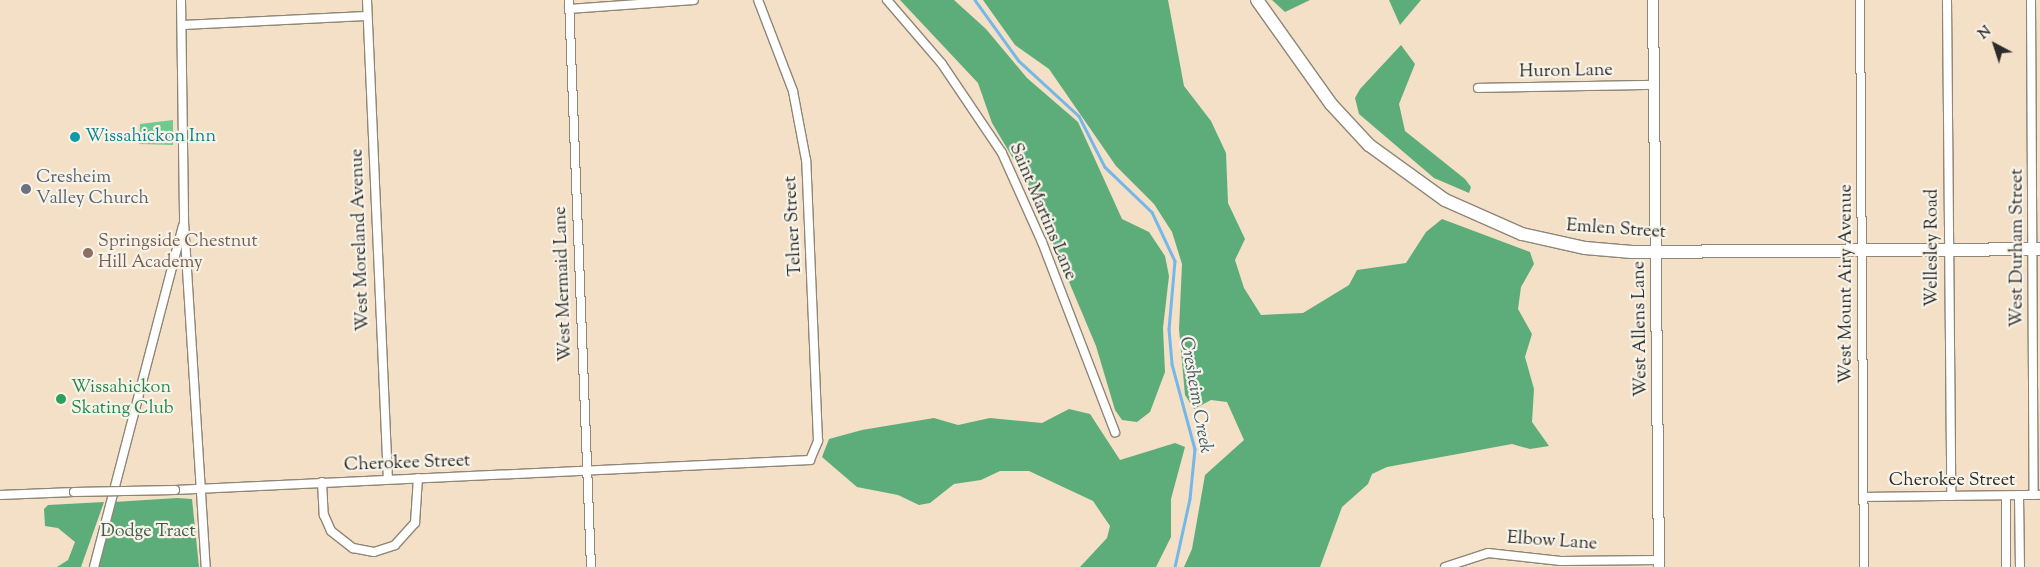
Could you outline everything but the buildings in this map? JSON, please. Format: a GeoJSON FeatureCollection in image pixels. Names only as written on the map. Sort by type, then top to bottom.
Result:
{"type":"FeatureCollection","features":[{"type":"Feature","properties":{"kind":"main road","name":"Emlen Street"},"geometry":{"type":"LineString","coordinates":[[1257,0],[1340,114],[1385,158],[1430,192],[1489,222],[1537,238],[1600,250],[1656,252],[2036,249]]}},
{"type":"Feature","properties":{"kind":"street"},"geometry":{"type":"LineString","coordinates":[[181,0],[184,222],[195,343],[198,489],[206,567]]}},
{"type":"Feature","properties":{"kind":"street","name":"West Moreland Avenue"},"geometry":{"type":"LineString","coordinates":[[367,0],[388,479]]}},
{"type":"Feature","properties":{"kind":"street","name":"West Mermaid Lane"},"geometry":{"type":"LineString","coordinates":[[569,0],[591,567]]}},
{"type":"Feature","properties":{"kind":"street"},"geometry":{"type":"LineString","coordinates":[[569,9],[694,0]]}},
{"type":"Feature","properties":{"kind":"street","name":"Telner Street"},"geometry":{"type":"LineString","coordinates":[[758,0],[793,90],[806,160],[818,441],[812,457]]}},
{"type":"Feature","properties":{"kind":"street","name":"Saint Martins Lane"},"geometry":{"type":"LineString","coordinates":[[888,0],[942,64],[1002,153],[1042,242],[1115,432]]}},
{"type":"Feature","properties":{"kind":"street","name":"West Allens Lane"},"geometry":{"type":"LineString","coordinates":[[1653,0],[1659,564]]}},
{"type":"Feature","properties":{"kind":"street","name":"West Mount Airy Avenue"},"geometry":{"type":"LineString","coordinates":[[1860,0],[1864,567]]}},
{"type":"Feature","properties":{"kind":"street","name":"Wellesley Road"},"geometry":{"type":"LineString","coordinates":[[1947,0],[1950,496]]}},
{"type":"Feature","properties":{"kind":"street","name":"West Durham Street"},"geometry":{"type":"LineString","coordinates":[[2031,0],[2036,249],[2037,496]]}},
{"type":"Feature","properties":{"kind":"street"},"geometry":{"type":"LineString","coordinates":[[182,25],[368,16]]}},
{"type":"Feature","properties":{"kind":"street","name":"Huron Lane"},"geometry":{"type":"LineString","coordinates":[[1478,88],[1654,85]]}},
{"type":"Feature","properties":{"kind":"street"},"geometry":{"type":"LineString","coordinates":[[94,567],[184,222]]}},
{"type":"Feature","properties":{"kind":"street","name":"Cherokee Street"},"geometry":{"type":"LineString","coordinates":[[0,495],[174,490],[388,479],[799,464],[812,457]]}},
{"type":"Feature","properties":{"kind":"street"},"geometry":{"type":"LineString","coordinates":[[322,482],[324,515],[331,531],[354,548],[374,552],[395,544],[410,531],[418,509],[418,478]]}},
{"type":"Feature","properties":{"kind":"street"},"geometry":{"type":"LineString","coordinates":[[2006,496],[2006,567]]}},
{"type":"Feature","properties":{"kind":"street"},"geometry":{"type":"LineString","coordinates":[[2020,496],[2020,567]]}},
{"type":"Feature","properties":{"kind":"street","name":"Cherokee Street"},"geometry":{"type":"LineString","coordinates":[[1864,497],[2037,496]]}},
{"type":"Feature","properties":{"kind":"street","name":"Elbow Lane"},"geometry":{"type":"LineString","coordinates":[[1445,567],[1488,553],[1561,561],[1659,564]]}},
{"type":"Feature","properties":{"kind":"green space"},"geometry":{"type":"Polygon","coordinates":[[[900,0],[954,0],[986,29],[1027,78],[1078,122],[1122,219],[1149,232],[1165,256],[1169,276],[1163,328],[1165,372],[1150,412],[1137,422],[1122,420],[1115,410],[1096,346],[1027,182],[992,123],[978,83],[900,0]]]}},
{"type":"Feature","properties":{"kind":"green space"},"geometry":{"type":"Polygon","coordinates":[[[983,0],[1168,0],[1184,86],[1211,121],[1226,153],[1228,203],[1245,239],[1235,260],[1244,288],[1261,315],[1303,313],[1349,285],[1357,270],[1406,263],[1426,232],[1442,219],[1530,252],[1534,264],[1521,287],[1518,309],[1532,334],[1525,357],[1534,389],[1532,422],[1549,446],[1530,449],[1512,444],[1387,467],[1372,474],[1368,484],[1342,507],[1320,567],[1184,567],[1192,549],[1205,475],[1244,440],[1227,402],[1211,400],[1194,409],[1185,395],[1179,329],[1182,264],[1172,232],[1154,204],[1116,166],[1049,69],[1015,45],[983,0]]]}},
{"type":"Feature","properties":{"kind":"green space"},"geometry":{"type":"Polygon","coordinates":[[[1272,0],[1310,0],[1285,12],[1272,0]]]}},
{"type":"Feature","properties":{"kind":"green space"},"geometry":{"type":"Polygon","coordinates":[[[1389,0],[1421,0],[1400,25],[1389,0]]]}},
{"type":"Feature","properties":{"kind":"green space"},"geometry":{"type":"Polygon","coordinates":[[[1401,45],[1415,64],[1399,104],[1405,131],[1465,179],[1471,187],[1469,193],[1434,178],[1359,114],[1355,98],[1360,89],[1401,45]]]}},
{"type":"Feature","properties":{"kind":"green space"},"geometry":{"type":"Polygon","coordinates":[[[173,120],[173,145],[139,144],[140,124],[173,120]]]}},
{"type":"Feature","properties":{"kind":"green space"},"geometry":{"type":"Polygon","coordinates":[[[1069,409],[1090,414],[1120,460],[1175,443],[1185,447],[1171,499],[1171,537],[1156,567],[1080,567],[1107,538],[1110,526],[1093,501],[1029,471],[1000,471],[981,480],[954,484],[930,503],[919,505],[898,495],[857,487],[822,457],[829,439],[862,430],[934,418],[958,425],[990,418],[1042,423],[1069,409]]]}},
{"type":"Feature","properties":{"kind":"green space","name":"Dodge Tract"},"geometry":{"type":"Polygon","coordinates":[[[177,498],[192,499],[199,567],[98,567],[114,502],[177,498]]]}},
{"type":"Feature","properties":{"kind":"green space"},"geometry":{"type":"Polygon","coordinates":[[[104,502],[81,567],[57,567],[68,560],[75,542],[58,528],[45,526],[44,509],[48,505],[104,502]]]}},
{"type":"Feature","properties":{"kind":"waterway","name":"Cresheim Creek"},"geometry":{"type":"LineString","coordinates":[[975,0],[1019,61],[1079,116],[1105,167],[1152,212],[1175,261],[1169,329],[1172,364],[1195,449],[1190,499],[1175,567]]}},
{"type":"Feature","properties":{"kind":"place","name":"Wissahickon Inn"},"geometry":{"type":"Point","coordinates":[75,137]}},
{"type":"Feature","properties":{"kind":"place","name":"Cresheim Valley Church"},"geometry":{"type":"Point","coordinates":[26,189]}},
{"type":"Feature","properties":{"kind":"place","name":"Springside Chestnut Hill Academy"},"geometry":{"type":"Point","coordinates":[88,253]}},
{"type":"Feature","properties":{"kind":"place","name":"Wissahickon Skating Club"},"geometry":{"type":"Point","coordinates":[61,399]}}]}
